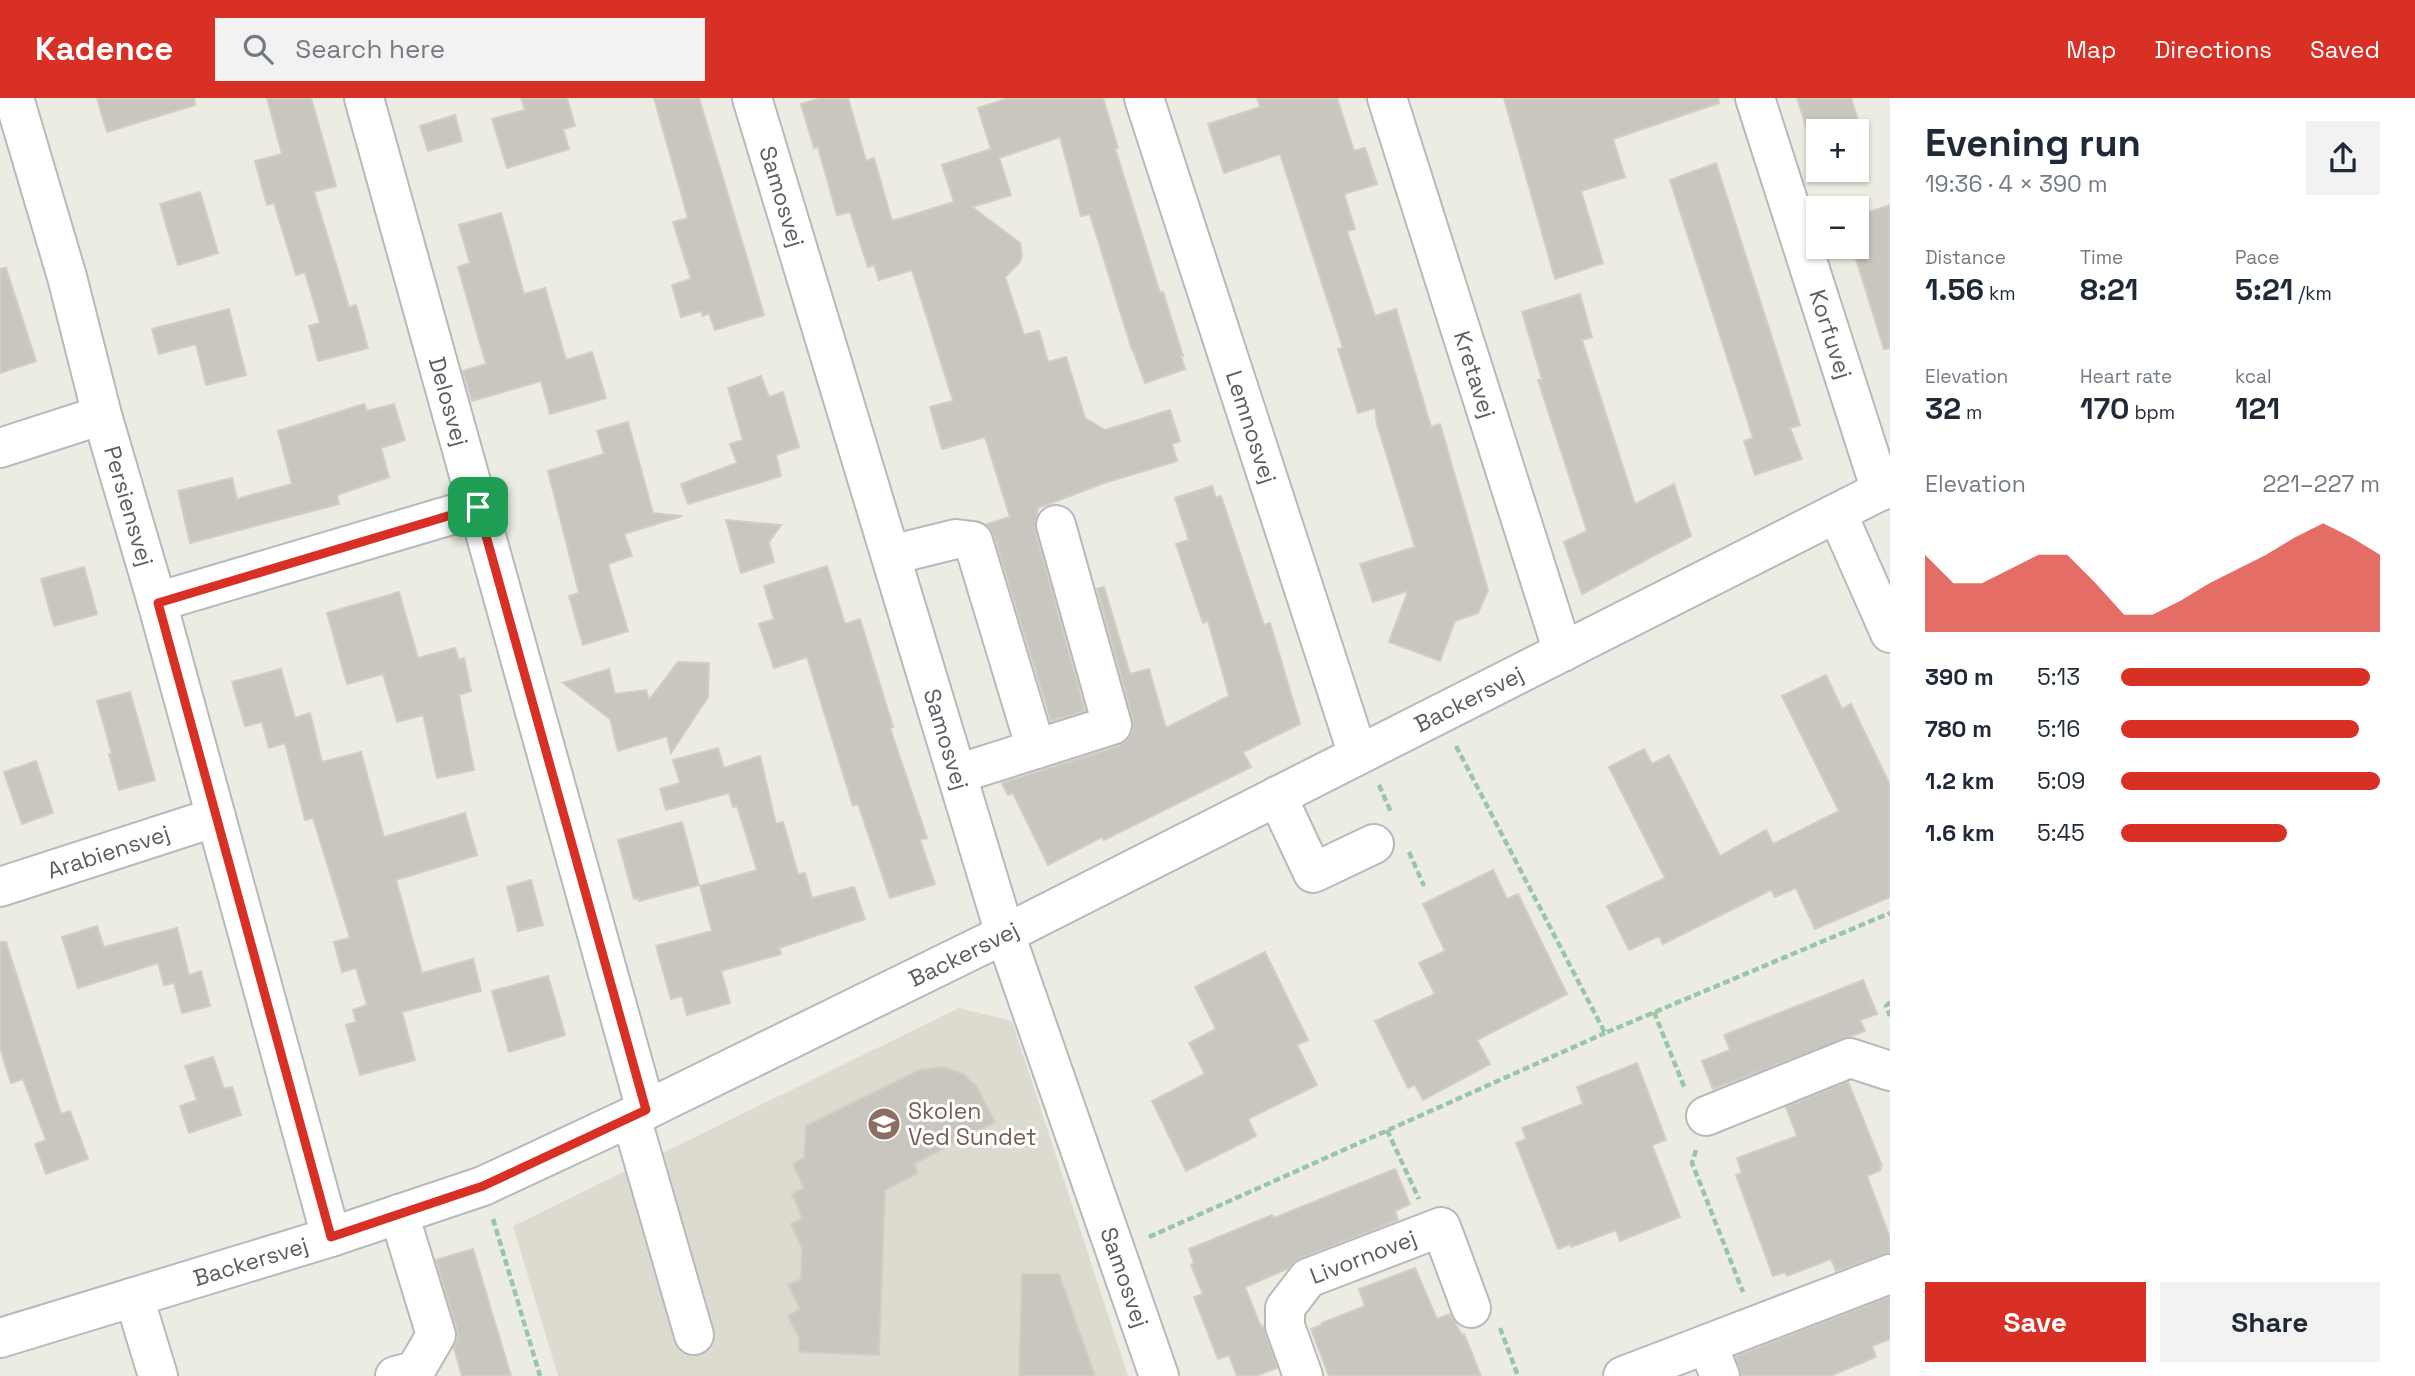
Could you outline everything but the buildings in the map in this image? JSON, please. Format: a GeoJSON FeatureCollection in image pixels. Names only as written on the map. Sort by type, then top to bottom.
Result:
{"type":"FeatureCollection","features":[{"type":"Feature","properties":{"kind":"street","name":"Persiensvej"},"geometry":{"type":"LineString","coordinates":[[14,98],[67,277],[102,415],[158,603],[331,1237]]}},
{"type":"Feature","properties":{"kind":"street","name":"Delosvej"},"geometry":{"type":"LineString","coordinates":[[365,98],[478,507],[694,1335]]}},
{"type":"Feature","properties":{"kind":"street","name":"Samosvej"},"geometry":{"type":"LineString","coordinates":[[752,98],[1005,934],[1159,1376]]}},
{"type":"Feature","properties":{"kind":"street","name":"Lemnosvej"},"geometry":{"type":"LineString","coordinates":[[1144,98],[1359,755]]}},
{"type":"Feature","properties":{"kind":"street","name":"Kretavej"},"geometry":{"type":"LineString","coordinates":[[1387,98],[1563,652]]}},
{"type":"Feature","properties":{"kind":"street","name":"Korfuvej"},"geometry":{"type":"LineString","coordinates":[[1755,98],[1886,489]]}},
{"type":"Feature","properties":{"kind":"street"},"geometry":{"type":"LineString","coordinates":[[0,448],[102,415]]}},
{"type":"Feature","properties":{"kind":"street","name":"Backersvej"},"geometry":{"type":"LineString","coordinates":[[0,1338],[331,1237],[483,1186],[1005,934],[1886,489]]}},
{"type":"Feature","properties":{"kind":"street"},"geometry":{"type":"LineString","coordinates":[[158,603],[478,507]]}},
{"type":"Feature","properties":{"kind":"street"},"geometry":{"type":"LineString","coordinates":[[1837,513],[1890,633]]}},
{"type":"Feature","properties":{"kind":"street"},"geometry":{"type":"LineString","coordinates":[[957,774],[1112,724],[1056,525]]}},
{"type":"Feature","properties":{"kind":"street"},"geometry":{"type":"LineString","coordinates":[[891,555],[956,539],[973,541],[1036,749]]}},
{"type":"Feature","properties":{"kind":"street"},"geometry":{"type":"LineString","coordinates":[[1277,796],[1313,873],[1374,844]]}},
{"type":"Feature","properties":{"kind":"street","name":"Arabiensvej"},"geometry":{"type":"LineString","coordinates":[[0,887],[216,817]]}},
{"type":"Feature","properties":{"kind":"street"},"geometry":{"type":"LineString","coordinates":[[1704,1123],[1850,1058],[1890,1071]]}},
{"type":"Feature","properties":{"kind":"street"},"geometry":{"type":"LineString","coordinates":[[395,1376],[415,1370],[436,1335],[399,1214]]}},
{"type":"Feature","properties":{"kind":"street","name":"Livornovej"},"geometry":{"type":"LineString","coordinates":[[1303,1376],[1285,1326],[1285,1308],[1308,1278],[1441,1227],[1471,1308]]}},
{"type":"Feature","properties":{"kind":"street"},"geometry":{"type":"LineString","coordinates":[[1623,1376],[1713,1360],[1756,1325],[1890,1274]]}},
{"type":"Feature","properties":{"kind":"street"},"geometry":{"type":"LineString","coordinates":[[134,1297],[158,1376]]}},
{"type":"Feature","properties":{"kind":"path"},"geometry":{"type":"LineString","coordinates":[[1439,714],[1605,1032]]}},
{"type":"Feature","properties":{"kind":"path"},"geometry":{"type":"LineString","coordinates":[[1116,1252],[1605,1032],[1890,913]]}},
{"type":"Feature","properties":{"kind":"path"},"geometry":{"type":"LineString","coordinates":[[1890,1002],[1886,1006],[1890,1016]]}},
{"type":"Feature","properties":{"kind":"path"},"geometry":{"type":"LineString","coordinates":[[1654,1012],[1704,1123],[1692,1163],[1705,1202],[1756,1325]]}},
{"type":"Feature","properties":{"kind":"path"},"geometry":{"type":"LineString","coordinates":[[1387,1130],[1419,1199],[1441,1227]]}},
{"type":"Feature","properties":{"kind":"path"},"geometry":{"type":"LineString","coordinates":[[483,1186],[540,1376]]}},
{"type":"Feature","properties":{"kind":"path"},"geometry":{"type":"LineString","coordinates":[[1471,1308],[1499,1325],[1518,1376]]}},
{"type":"Feature","properties":{"kind":"shaded area","name":"Skolen Ved Sundet"},"geometry":{"type":"Polygon","coordinates":[[[959,1008],[1012,1021],[1128,1376],[558,1376],[513,1226],[959,1008]]]}},
{"type":"Feature","properties":{"kind":"place","name":"Skolen Ved Sundet"},"geometry":{"type":"Point","coordinates":[884,1124]}},
{"type":"Feature","properties":{"kind":"route"},"geometry":{"type":"LineString","coordinates":[[478,507],[646,1110],[483,1186],[331,1237],[158,603],[478,507]]}}]}
